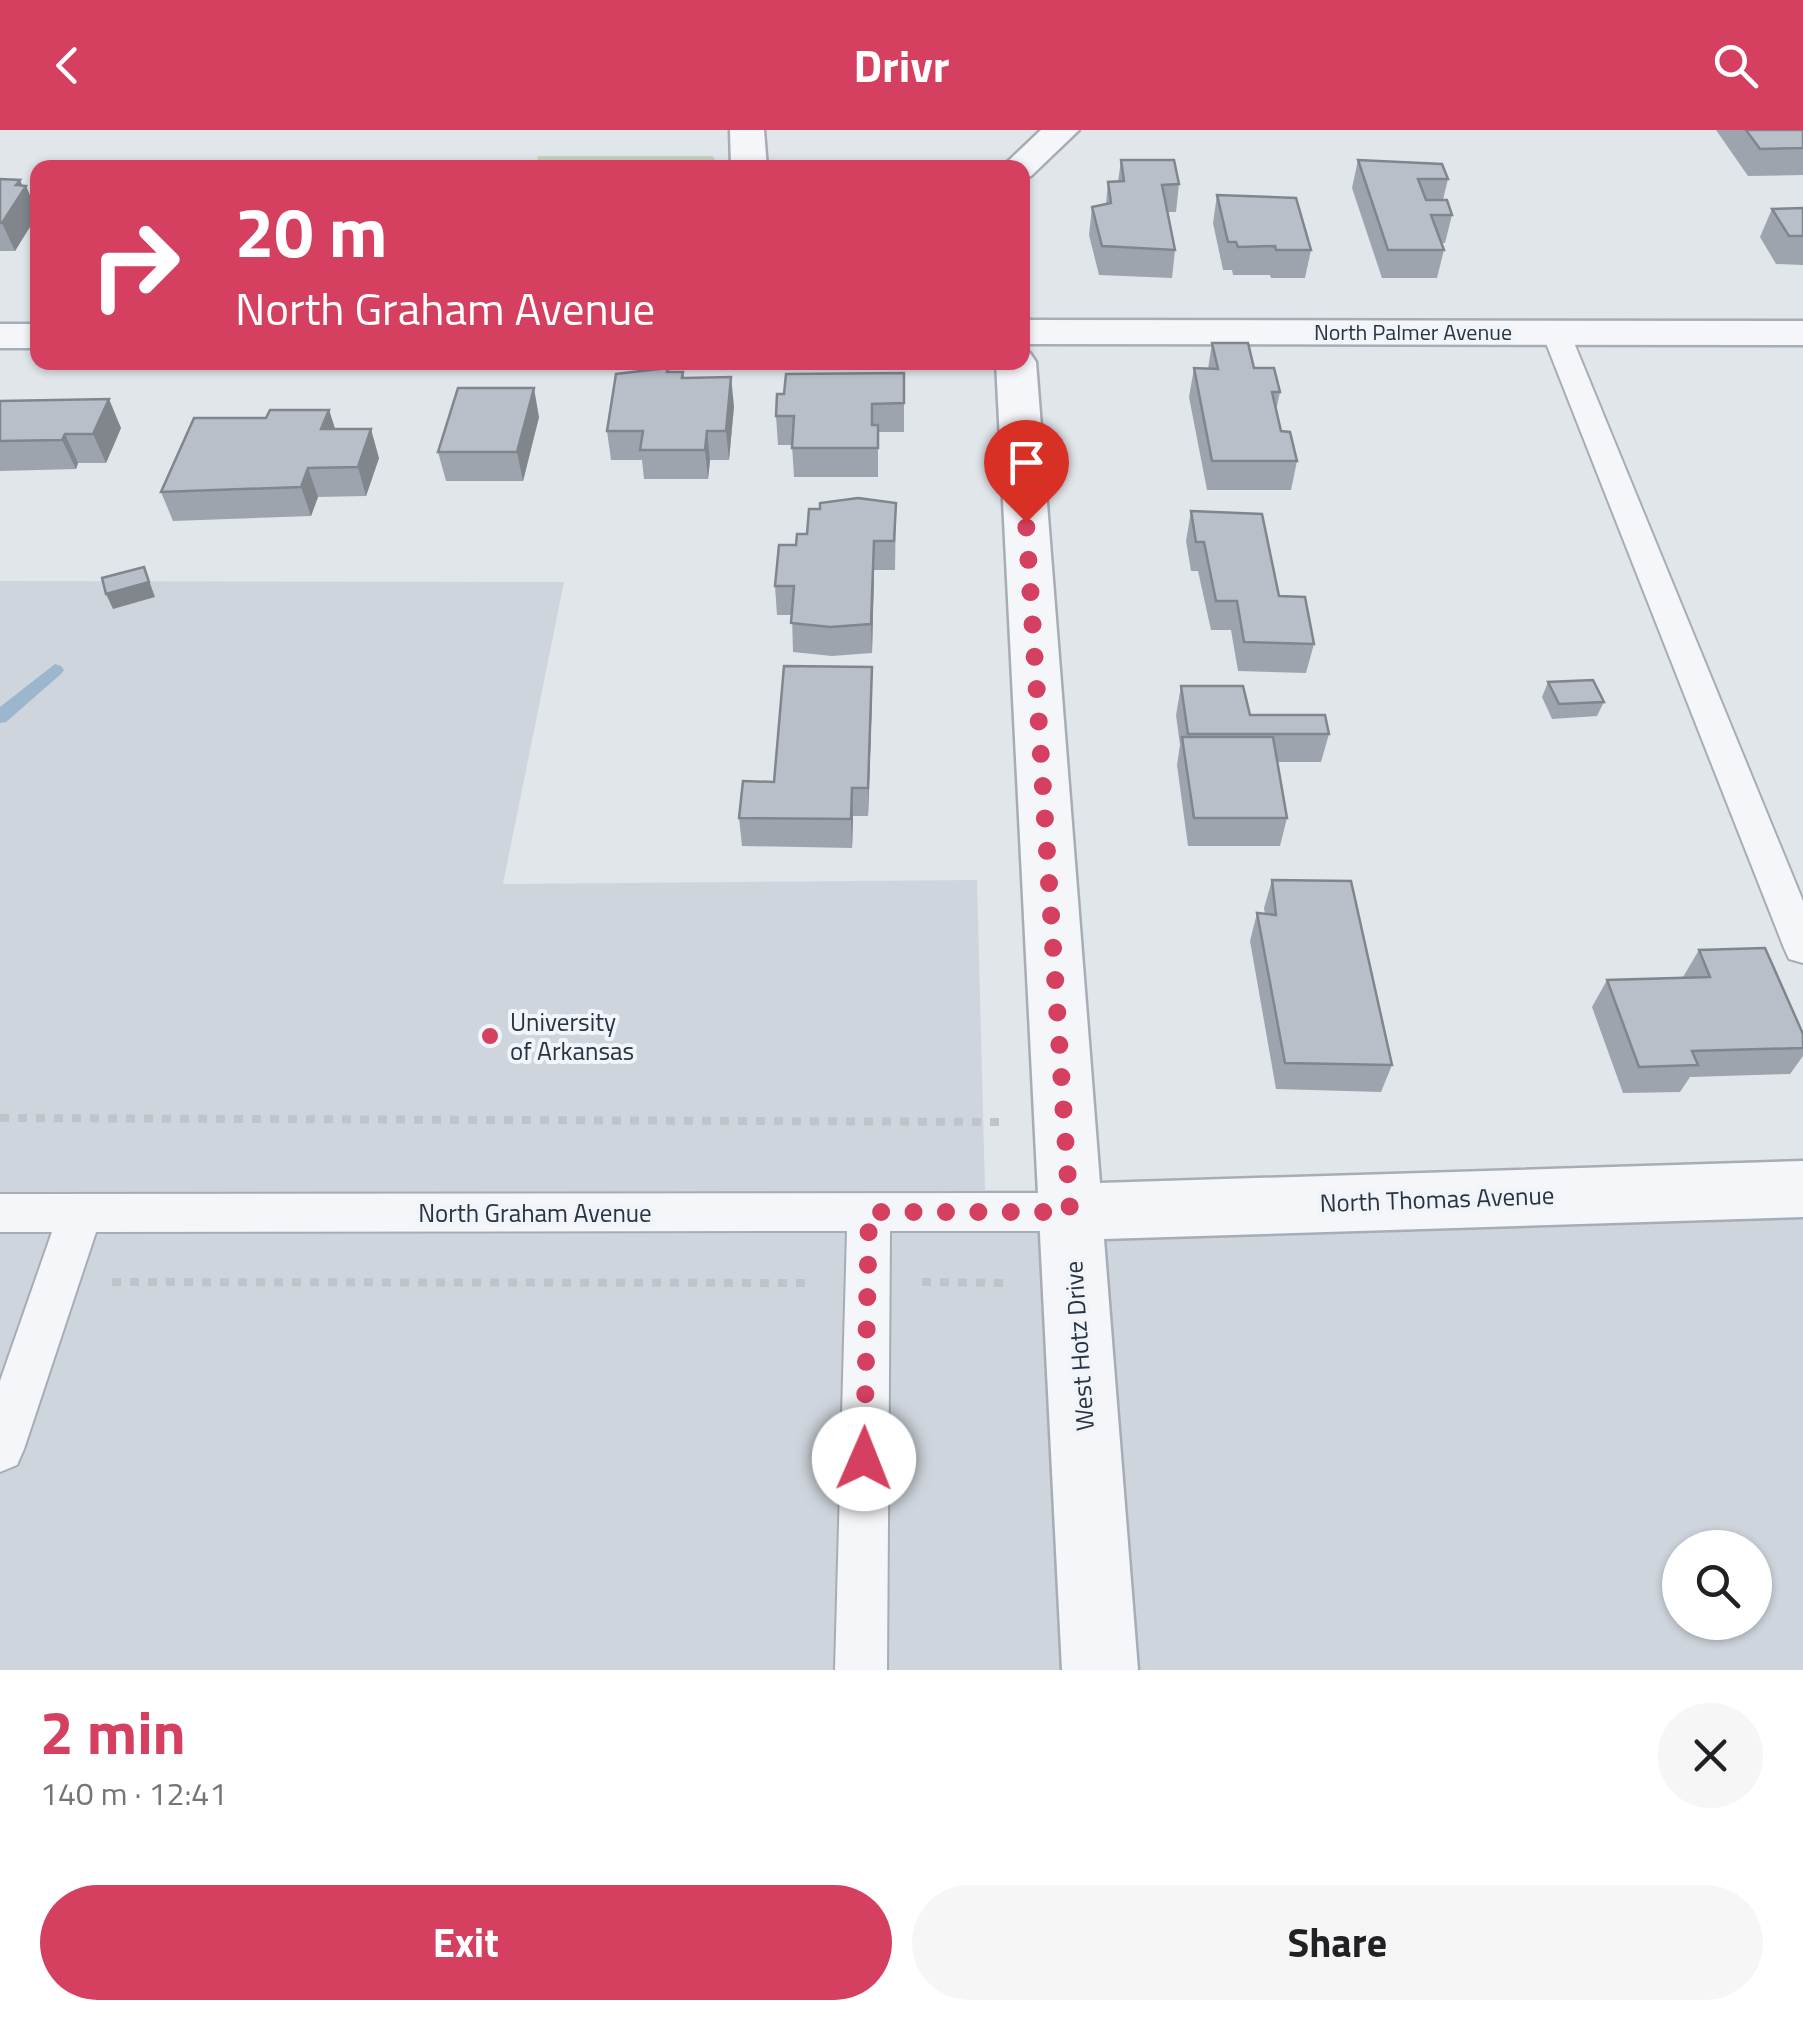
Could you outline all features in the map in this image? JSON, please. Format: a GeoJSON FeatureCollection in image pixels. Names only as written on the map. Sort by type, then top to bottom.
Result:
{"type":"FeatureCollection","features":[{"type":"Feature","properties":{"kind":"street"},"geometry":{"type":"LineString","coordinates":[[747,130],[749,160]]}},
{"type":"Feature","properties":{"kind":"street"},"geometry":{"type":"LineString","coordinates":[[1027,160],[1062,130]]}},
{"type":"Feature","properties":{"kind":"street","name":"North Palmer Avenue"},"geometry":{"type":"LineString","coordinates":[[1030,332],[1803,333]]}},
{"type":"Feature","properties":{"kind":"street"},"geometry":{"type":"LineString","coordinates":[[0,336],[30,336]]}},
{"type":"Feature","properties":{"kind":"street","name":"West Hotz Drive"},"geometry":{"type":"LineString","coordinates":[[1017,370],[1100,1670]]}},
{"type":"Feature","properties":{"kind":"street","name":"North Thomas Avenue"},"geometry":{"type":"LineString","coordinates":[[1070,1212],[1803,1188]]}},
{"type":"Feature","properties":{"kind":"lane"},"geometry":{"type":"LineString","coordinates":[[1556,333],[1803,948]]}},
{"type":"Feature","properties":{"kind":"lane"},"geometry":{"type":"LineString","coordinates":[[861,1670],[869,1212]]}},
{"type":"Feature","properties":{"kind":"lane","name":"North Graham Avenue"},"geometry":{"type":"LineString","coordinates":[[0,1213],[1070,1212]]}},
{"type":"Feature","properties":{"kind":"lane"},"geometry":{"type":"LineString","coordinates":[[0,1449],[80,1214]]}},
{"type":"Feature","properties":{"kind":"path"},"geometry":{"type":"LineString","coordinates":[[0,1118],[1004,1122]]}},
{"type":"Feature","properties":{"kind":"path"},"geometry":{"type":"LineString","coordinates":[[57,1282],[1076,1284]]}},
{"type":"Feature","properties":{"kind":"shaded area","name":"University of Arkansas"},"geometry":{"type":"Polygon","coordinates":[[[0,581],[564,582],[503,884],[977,880],[985,1190],[1803,1189],[1803,1670],[0,1670],[0,581]]]}},
{"type":"Feature","properties":{"kind":"green space"},"geometry":{"type":"Polygon","coordinates":[[[538,156],[713,156],[715,160],[537,160],[538,156]]]}},
{"type":"Feature","properties":{"kind":"building"},"geometry":{"type":"Polygon","coordinates":[[[1746,130],[1803,130],[1803,148],[1760,149],[1746,130]]]}},
{"type":"Feature","properties":{"kind":"building"},"geometry":{"type":"Polygon","coordinates":[[[1121,160],[1174,160],[1179,184],[1162,185],[1175,250],[1102,246],[1092,207],[1111,203],[1108,182],[1124,181],[1121,160]]]}},
{"type":"Feature","properties":{"kind":"building"},"geometry":{"type":"Polygon","coordinates":[[[1358,160],[1442,164],[1448,179],[1418,179],[1426,200],[1447,200],[1452,215],[1431,215],[1444,250],[1388,250],[1358,160]]]}},
{"type":"Feature","properties":{"kind":"building"},"geometry":{"type":"Polygon","coordinates":[[[0,179],[20,180],[16,185],[26,186],[2,223],[0,223],[0,179]]]}},
{"type":"Feature","properties":{"kind":"building"},"geometry":{"type":"Polygon","coordinates":[[[1217,195],[1296,198],[1311,250],[1238,247],[1236,242],[1228,242],[1217,195]]]}},
{"type":"Feature","properties":{"kind":"building"},"geometry":{"type":"Polygon","coordinates":[[[1803,208],[1803,236],[1789,236],[1772,209],[1803,208]]]}},
{"type":"Feature","properties":{"kind":"building"},"geometry":{"type":"Polygon","coordinates":[[[1212,343],[1248,343],[1254,368],[1274,368],[1280,392],[1272,392],[1281,431],[1290,432],[1297,461],[1212,461],[1194,368],[1218,369],[1212,343]]]}},
{"type":"Feature","properties":{"kind":"building"},"geometry":{"type":"Polygon","coordinates":[[[668,370],[683,372],[682,378],[731,377],[726,431],[707,431],[705,450],[640,450],[643,431],[607,431],[616,374],[668,370]]]}},
{"type":"Feature","properties":{"kind":"building"},"geometry":{"type":"Polygon","coordinates":[[[904,373],[904,403],[872,404],[872,425],[878,425],[878,448],[792,448],[794,416],[776,416],[777,394],[784,394],[786,374],[904,373]]]}},
{"type":"Feature","properties":{"kind":"building"},"geometry":{"type":"Polygon","coordinates":[[[458,388],[534,388],[517,452],[438,452],[458,388]]]}},
{"type":"Feature","properties":{"kind":"building"},"geometry":{"type":"Polygon","coordinates":[[[109,399],[93,434],[65,434],[62,440],[0,441],[0,401],[109,399]]]}},
{"type":"Feature","properties":{"kind":"building"},"geometry":{"type":"Polygon","coordinates":[[[270,410],[329,410],[321,429],[371,429],[358,467],[308,468],[301,487],[161,492],[194,418],[266,418],[270,410]]]}},
{"type":"Feature","properties":{"kind":"building"},"geometry":{"type":"Polygon","coordinates":[[[858,498],[896,503],[894,541],[874,541],[871,624],[830,627],[791,623],[794,586],[775,586],[779,545],[796,545],[797,534],[807,534],[809,509],[820,509],[820,503],[858,498]]]}},
{"type":"Feature","properties":{"kind":"building"},"geometry":{"type":"Polygon","coordinates":[[[1191,511],[1262,514],[1279,596],[1305,597],[1314,644],[1244,642],[1237,601],[1216,601],[1204,542],[1196,542],[1191,511]]]}},
{"type":"Feature","properties":{"kind":"building"},"geometry":{"type":"Polygon","coordinates":[[[144,567],[149,582],[106,594],[102,578],[144,567]]]}},
{"type":"Feature","properties":{"kind":"building"},"geometry":{"type":"Polygon","coordinates":[[[784,666],[872,667],[868,788],[852,788],[851,819],[739,818],[743,781],[774,782],[784,666]]]}},
{"type":"Feature","properties":{"kind":"building"},"geometry":{"type":"Polygon","coordinates":[[[1593,680],[1604,702],[1559,704],[1548,682],[1593,680]]]}},
{"type":"Feature","properties":{"kind":"building"},"geometry":{"type":"Polygon","coordinates":[[[1181,686],[1243,686],[1250,715],[1325,715],[1329,734],[1188,734],[1181,686]]]}},
{"type":"Feature","properties":{"kind":"building"},"geometry":{"type":"Polygon","coordinates":[[[1182,737],[1273,737],[1287,818],[1194,818],[1182,737]]]}},
{"type":"Feature","properties":{"kind":"building"},"geometry":{"type":"Polygon","coordinates":[[[1272,880],[1351,881],[1392,1065],[1285,1063],[1257,913],[1276,915],[1272,880]]]}},
{"type":"Feature","properties":{"kind":"building"},"geometry":{"type":"Polygon","coordinates":[[[1765,948],[1803,1034],[1803,1048],[1692,1051],[1698,1065],[1639,1067],[1607,980],[1710,977],[1699,950],[1765,948]]]}},
{"type":"Feature","properties":{"kind":"waterway"},"geometry":{"type":"LineString","coordinates":[[0,717],[55,670]]}},
{"type":"Feature","properties":{"kind":"place","name":"University of Arkansas"},"geometry":{"type":"Point","coordinates":[490,1036]}},
{"type":"Feature","properties":{"kind":"route"},"geometry":{"type":"LineString","coordinates":[[864,1459],[869,1212],[1070,1212],[1026,522]]}}]}
